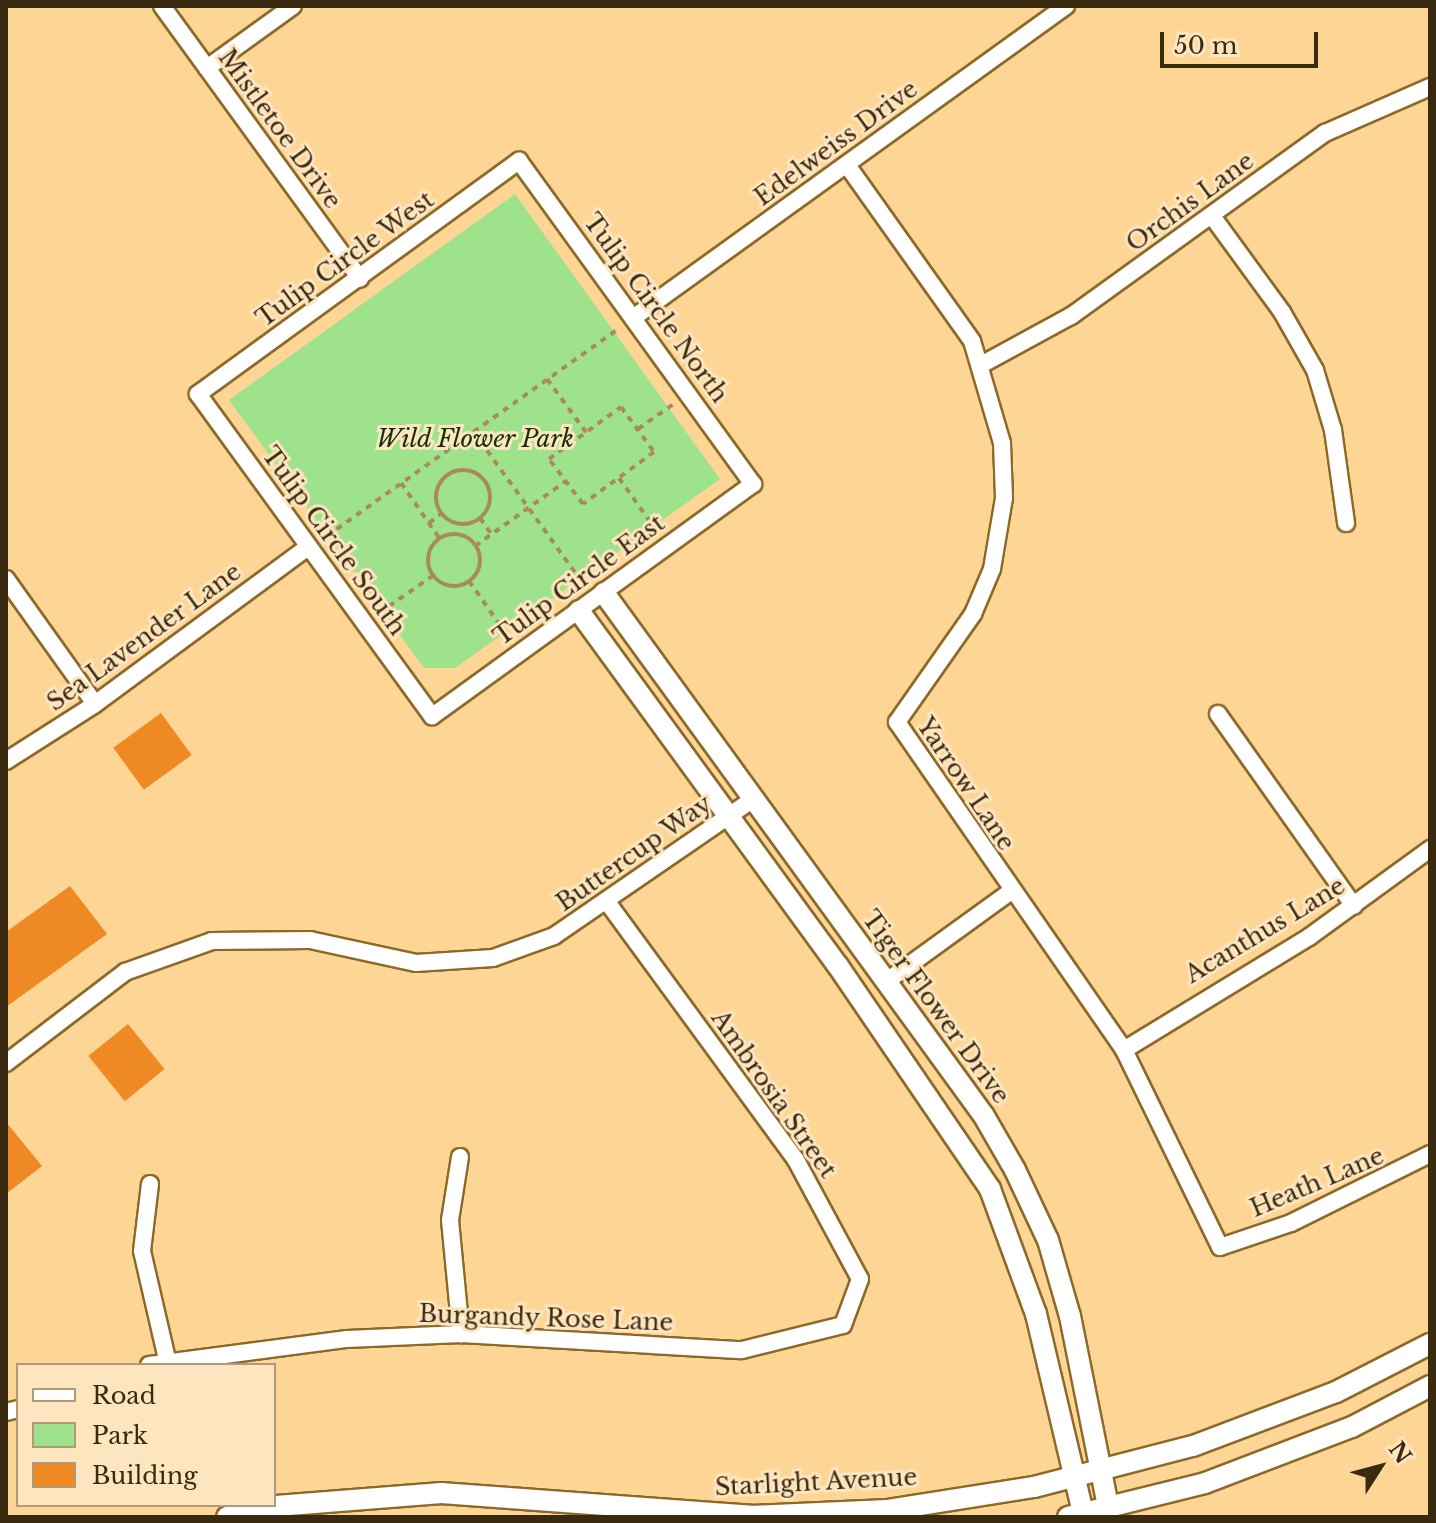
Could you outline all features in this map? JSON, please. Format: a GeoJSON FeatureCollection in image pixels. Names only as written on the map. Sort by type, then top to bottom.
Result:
{"type":"FeatureCollection","features":[{"type":"Feature","properties":{"kind":"street","name":"Mistletoe Drive"},"geometry":{"type":"LineString","coordinates":[[162,6],[360,279]]}},
{"type":"Feature","properties":{"kind":"street"},"geometry":{"type":"LineString","coordinates":[[207,68],[293,6]]}},
{"type":"Feature","properties":{"kind":"street","name":"Edelweiss Drive"},"geometry":{"type":"LineString","coordinates":[[633,318],[1066,6]]}},
{"type":"Feature","properties":{"kind":"street","name":"Orchis Lane"},"geometry":{"type":"LineString","coordinates":[[981,365],[1071,316],[1325,133],[1430,87]]}},
{"type":"Feature","properties":{"kind":"street","name":"Tulip Circle West"},"geometry":{"type":"LineString","coordinates":[[198,394],[519,161]]}},
{"type":"Feature","properties":{"kind":"street","name":"Tulip Circle North"},"geometry":{"type":"LineString","coordinates":[[519,161],[753,484]]}},
{"type":"Feature","properties":{"kind":"street","name":"Yarrow Lane"},"geometry":{"type":"LineString","coordinates":[[847,165],[958,319],[981,365],[1002,443],[1004,498],[992,569],[973,614],[897,722],[1010,892],[1124,1050],[1220,1247]]}},
{"type":"Feature","properties":{"kind":"street"},"geometry":{"type":"LineString","coordinates":[[1212,216],[1282,312],[1315,370],[1330,415],[1346,523]]}},
{"type":"Feature","properties":{"kind":"street","name":"Tulip Circle South"},"geometry":{"type":"LineString","coordinates":[[198,394],[432,716]]}},
{"type":"Feature","properties":{"kind":"street","name":"Tulip Circle East"},"geometry":{"type":"LineString","coordinates":[[432,716],[753,484]]}},
{"type":"Feature","properties":{"kind":"street","name":"Sea Lavender Lane"},"geometry":{"type":"LineString","coordinates":[[6,761],[95,704],[308,547]]}},
{"type":"Feature","properties":{"kind":"street"},"geometry":{"type":"LineString","coordinates":[[6,579],[95,704]]}},
{"type":"Feature","properties":{"kind":"street"},"geometry":{"type":"LineString","coordinates":[[593,601],[729,816],[990,1189],[1036,1314],[1076,1476],[1076,1515],[1205,1483],[1352,1427],[1430,1386]]}},
{"type":"Feature","properties":{"kind":"street","name":"Tiger Flower Drive"},"geometry":{"type":"LineString","coordinates":[[593,601],[753,799],[984,1116],[1048,1240],[1070,1316],[1108,1506]]}},
{"type":"Feature","properties":{"kind":"street"},"geometry":{"type":"LineString","coordinates":[[1218,714],[1354,906]]}},
{"type":"Feature","properties":{"kind":"street","name":"Buttercup Way"},"geometry":{"type":"LineString","coordinates":[[6,1063],[125,972],[212,941],[310,940],[416,963],[493,958],[554,936],[608,903],[753,799]]}},
{"type":"Feature","properties":{"kind":"street","name":"Acanthus Lane"},"geometry":{"type":"LineString","coordinates":[[1124,1050],[1354,906],[1430,849]]}},
{"type":"Feature","properties":{"kind":"street"},"geometry":{"type":"LineString","coordinates":[[887,981],[1010,892]]}},
{"type":"Feature","properties":{"kind":"street","name":"Ambrosia Street"},"geometry":{"type":"LineString","coordinates":[[608,903],[796,1160],[860,1279],[843,1325]]}},
{"type":"Feature","properties":{"kind":"street","name":"Heath Lane"},"geometry":{"type":"LineString","coordinates":[[1220,1247],[1291,1223],[1430,1154]]}},
{"type":"Feature","properties":{"kind":"street"},"geometry":{"type":"LineString","coordinates":[[460,1157],[450,1220],[461,1334]]}},
{"type":"Feature","properties":{"kind":"street"},"geometry":{"type":"LineString","coordinates":[[150,1184],[142,1251],[167,1359]]}},
{"type":"Feature","properties":{"kind":"street","name":"Burgandy Rose Lane"},"geometry":{"type":"LineString","coordinates":[[155,1363],[167,1359],[347,1339],[461,1334],[742,1350],[843,1325]]}},
{"type":"Feature","properties":{"kind":"street","name":"Starlight Avenue"},"geometry":{"type":"LineString","coordinates":[[227,1517],[291,1505],[441,1493],[573,1511],[751,1516],[888,1510],[1076,1476],[1193,1446],[1322,1397],[1430,1344]]}},
{"type":"Feature","properties":{"kind":"path"},"geometry":{"type":"LineString","coordinates":[[327,536],[633,318]]}},
{"type":"Feature","properties":{"kind":"path"},"geometry":{"type":"LineString","coordinates":[[547,379],[586,432]]}},
{"type":"Feature","properties":{"kind":"path"},"geometry":{"type":"LineString","coordinates":[[638,429],[688,393]]}},
{"type":"Feature","properties":{"kind":"path"},"geometry":{"type":"LineString","coordinates":[[621,407],[654,452],[583,504],[549,459],[586,432],[621,407]]}},
{"type":"Feature","properties":{"kind":"path"},"geometry":{"type":"LineString","coordinates":[[473,431],[593,601]]}},
{"type":"Feature","properties":{"kind":"path"},"geometry":{"type":"LineString","coordinates":[[464,470],[481,476],[490,491],[480,518],[458,524],[442,513],[436,498],[441,482],[464,470]]}},
{"type":"Feature","properties":{"kind":"path"},"geometry":{"type":"LineString","coordinates":[[619,478],[654,527]]}},
{"type":"Feature","properties":{"kind":"path"},"geometry":{"type":"LineString","coordinates":[[475,546],[566,481]]}},
{"type":"Feature","properties":{"kind":"path"},"geometry":{"type":"LineString","coordinates":[[401,483],[440,539]]}},
{"type":"Feature","properties":{"kind":"path"},"geometry":{"type":"LineString","coordinates":[[429,523],[442,513]]}},
{"type":"Feature","properties":{"kind":"path"},"geometry":{"type":"LineString","coordinates":[[480,518],[492,535]]}},
{"type":"Feature","properties":{"kind":"path"},"geometry":{"type":"LineString","coordinates":[[458,534],[475,546],[479,567],[469,581],[452,586],[434,575],[428,557],[440,539],[458,534]]}},
{"type":"Feature","properties":{"kind":"path"},"geometry":{"type":"LineString","coordinates":[[364,624],[434,575]]}},
{"type":"Feature","properties":{"kind":"path"},"geometry":{"type":"LineString","coordinates":[[469,581],[519,652]]}},
{"type":"Feature","properties":{"kind":"green space","name":"Wild Flower Park"},"geometry":{"type":"Polygon","coordinates":[[[515,194],[720,479],[455,668],[424,668],[229,400],[515,194]]]}},
{"type":"Feature","properties":{"kind":"building"},"geometry":{"type":"Polygon","coordinates":[[[161,713],[192,755],[144,790],[113,748],[161,713]]]}},
{"type":"Feature","properties":{"kind":"building"},"geometry":{"type":"Polygon","coordinates":[[[70,886],[107,934],[6,1007],[6,932],[70,886]]]}},
{"type":"Feature","properties":{"kind":"building"},"geometry":{"type":"Polygon","coordinates":[[[128,1024],[165,1069],[125,1101],[88,1056],[128,1024]]]}},
{"type":"Feature","properties":{"kind":"building"},"geometry":{"type":"Polygon","coordinates":[[[6,1122],[42,1166],[6,1194],[6,1122]]]}}]}
